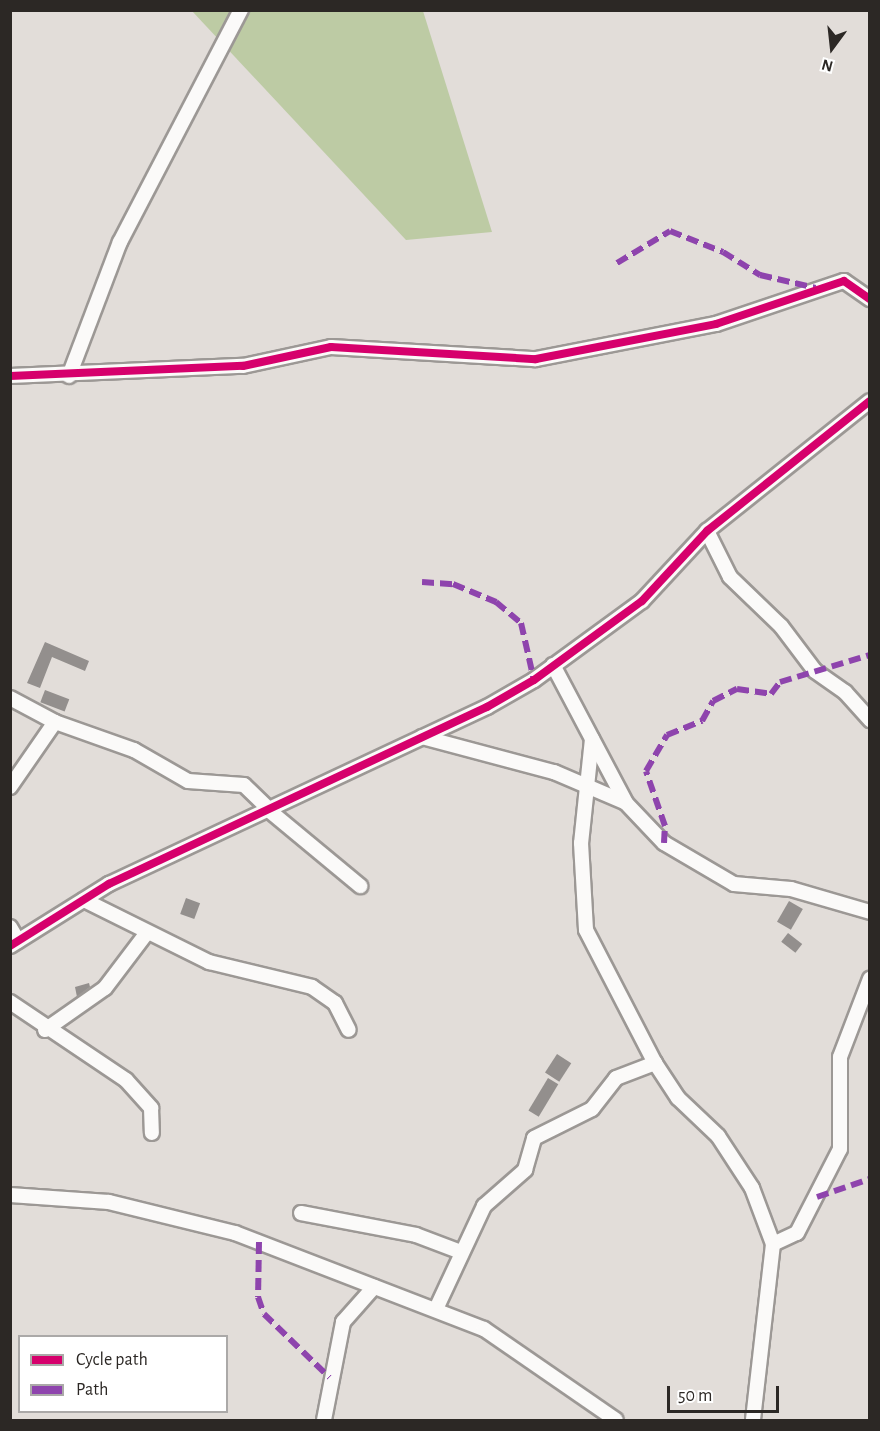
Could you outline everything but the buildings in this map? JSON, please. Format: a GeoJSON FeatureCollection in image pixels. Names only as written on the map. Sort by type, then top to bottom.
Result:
{"type":"FeatureCollection","features":[{"type":"Feature","properties":{"kind":"street"},"geometry":{"type":"LineString","coordinates":[[69,376],[120,242],[241,10]]}},
{"type":"Feature","properties":{"kind":"street"},"geometry":{"type":"LineString","coordinates":[[10,376],[69,376],[243,366],[321,347],[536,359],[716,324],[844,280],[870,299]]}},
{"type":"Feature","properties":{"kind":"street"},"geometry":{"type":"LineString","coordinates":[[10,927],[14,943],[84,900],[266,807],[487,707],[552,665],[642,601],[707,531],[870,401]]}},
{"type":"Feature","properties":{"kind":"street"},"geometry":{"type":"LineString","coordinates":[[707,531],[730,577],[781,626],[815,671],[845,692],[870,720]]}},
{"type":"Feature","properties":{"kind":"street"},"geometry":{"type":"LineString","coordinates":[[552,665],[626,803],[664,843],[734,884],[791,889],[870,912]]}},
{"type":"Feature","properties":{"kind":"street"},"geometry":{"type":"LineString","coordinates":[[10,698],[55,722],[134,750],[188,782],[244,785],[266,807],[360,886]]}},
{"type":"Feature","properties":{"kind":"street"},"geometry":{"type":"LineString","coordinates":[[10,788],[55,722]]}},
{"type":"Feature","properties":{"kind":"street"},"geometry":{"type":"LineString","coordinates":[[422,737],[584,784],[626,803]]}},
{"type":"Feature","properties":{"kind":"street"},"geometry":{"type":"LineString","coordinates":[[591,739],[584,784],[580,889],[586,930],[655,1063],[740,1171],[764,1213],[772,1244],[753,1420]]}},
{"type":"Feature","properties":{"kind":"street"},"geometry":{"type":"LineString","coordinates":[[84,900],[146,934],[209,962],[306,984],[335,1003],[349,1030]]}},
{"type":"Feature","properties":{"kind":"street"},"geometry":{"type":"LineString","coordinates":[[45,1030],[105,988],[146,934]]}},
{"type":"Feature","properties":{"kind":"street"},"geometry":{"type":"LineString","coordinates":[[772,1244],[797,1233],[840,1149],[840,1057],[870,979]]}},
{"type":"Feature","properties":{"kind":"street"},"geometry":{"type":"LineString","coordinates":[[10,1002],[45,1030],[143,1097],[154,1118],[152,1133]]}},
{"type":"Feature","properties":{"kind":"street"},"geometry":{"type":"LineString","coordinates":[[436,1309],[461,1252],[493,1193],[525,1170],[539,1133],[592,1109],[616,1078],[655,1063]]}},
{"type":"Feature","properties":{"kind":"street"},"geometry":{"type":"LineString","coordinates":[[10,1195],[109,1202],[167,1213],[436,1309],[502,1340],[615,1420]]}},
{"type":"Feature","properties":{"kind":"street"},"geometry":{"type":"LineString","coordinates":[[301,1213],[416,1235],[461,1252]]}},
{"type":"Feature","properties":{"kind":"street"},"geometry":{"type":"LineString","coordinates":[[324,1420],[343,1322],[374,1287]]}},
{"type":"Feature","properties":{"kind":"green space"},"geometry":{"type":"Polygon","coordinates":[[[192,11],[423,11],[492,232],[406,240],[192,11]]]}},
{"type":"Feature","properties":{"kind":"marked path"},"geometry":{"type":"LineString","coordinates":[[617,263],[670,231],[723,252],[760,275],[816,288]]}},
{"type":"Feature","properties":{"kind":"marked path"},"geometry":{"type":"LineString","coordinates":[[422,582],[453,584],[496,602],[521,623],[534,680]]}},
{"type":"Feature","properties":{"kind":"marked path"},"geometry":{"type":"LineString","coordinates":[[664,843],[665,826],[646,771],[667,735],[702,721],[713,701],[737,689],[771,694],[780,682],[870,655]]}},
{"type":"Feature","properties":{"kind":"marked path"},"geometry":{"type":"LineString","coordinates":[[817,1197],[870,1179]]}},
{"type":"Feature","properties":{"kind":"marked path"},"geometry":{"type":"LineString","coordinates":[[259,1242],[258,1297],[264,1314],[329,1377]]}},
{"type":"Feature","properties":{"kind":"cycle path"},"geometry":{"type":"LineString","coordinates":[[10,376],[243,366],[331,347],[536,359],[716,324],[844,281],[870,299]]}},
{"type":"Feature","properties":{"kind":"cycle path"},"geometry":{"type":"LineString","coordinates":[[10,946],[109,884],[487,707],[534,680],[642,601],[707,531],[870,401]]}}]}
